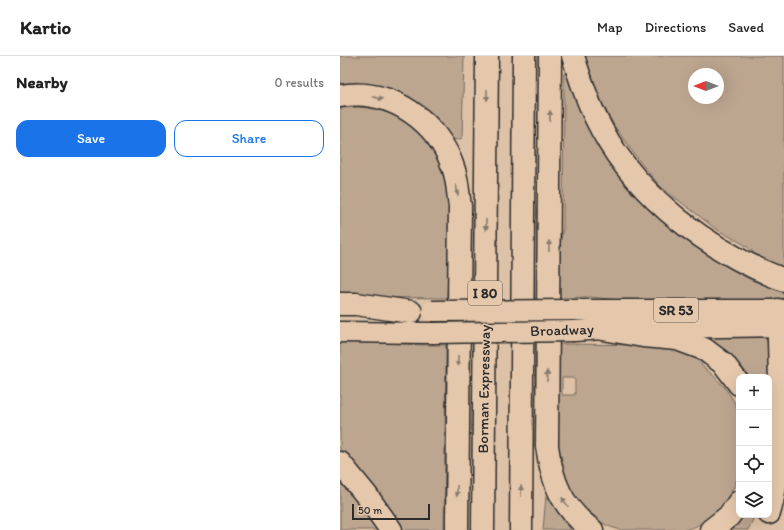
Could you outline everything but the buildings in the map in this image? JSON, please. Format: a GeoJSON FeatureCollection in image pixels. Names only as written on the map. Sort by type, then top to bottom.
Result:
{"type":"FeatureCollection","features":[{"type":"Feature","properties":{"kind":"highway","name":"Borman Expressway"},"geometry":{"type":"LineString","coordinates":[[483,530],[487,56]]}},
{"type":"Feature","properties":{"kind":"highway","name":"I 80"},"geometry":{"type":"LineString","coordinates":[[521,530],[524,56]]}},
{"type":"Feature","properties":{"kind":"highway"},"geometry":{"type":"LineString","coordinates":[[550,56],[547,446],[551,473],[562,498],[579,521],[592,530]]}},
{"type":"Feature","properties":{"kind":"highway"},"geometry":{"type":"LineString","coordinates":[[573,56],[581,81],[602,130],[631,173],[671,214],[718,249],[759,270],[784,280]]}},
{"type":"Feature","properties":{"kind":"highway"},"geometry":{"type":"LineString","coordinates":[[340,96],[352,94],[379,97],[403,105],[425,123],[442,142],[454,171],[460,206],[457,530]]}},
{"type":"Feature","properties":{"kind":"highway"},"geometry":{"type":"LineString","coordinates":[[340,304],[356,304],[410,312]]}},
{"type":"Feature","properties":{"kind":"highway"},"geometry":{"type":"LineString","coordinates":[[772,503],[778,482],[782,455],[783,424],[781,318]]}},
{"type":"Feature","properties":{"kind":"highway"},"geometry":{"type":"LineString","coordinates":[[603,329],[643,336],[678,339],[704,349],[724,364],[736,380]]}},
{"type":"Feature","properties":{"kind":"highway"},"geometry":{"type":"LineString","coordinates":[[340,463],[367,496],[390,530]]}},
{"type":"Feature","properties":{"kind":"highway"},"geometry":{"type":"LineString","coordinates":[[711,530],[729,516],[736,506]]}},
{"type":"Feature","properties":{"kind":"highway"},"geometry":{"type":"LineString","coordinates":[[760,530],[767,518]]}},
{"type":"Feature","properties":{"kind":"main road","name":"Broadway"},"geometry":{"type":"LineString","coordinates":[[340,313],[574,310],[781,318]]}},
{"type":"Feature","properties":{"kind":"main road","name":"Broadway"},"geometry":{"type":"LineString","coordinates":[[340,332],[432,333],[574,331],[781,318]]}},
{"type":"Feature","properties":{"kind":"shaded area"},"geometry":{"type":"Polygon","coordinates":[[[340,56],[464,56],[462,138],[457,140],[453,139],[399,93],[379,87],[355,84],[340,85],[340,56]]]}},
{"type":"Feature","properties":{"kind":"shaded area"},"geometry":{"type":"Polygon","coordinates":[[[585,56],[784,56],[784,267],[759,257],[745,245],[716,229],[660,186],[640,162],[615,127],[601,101],[585,56]]]}},
{"type":"Feature","properties":{"kind":"shaded area"},"geometry":{"type":"Polygon","coordinates":[[[564,73],[568,75],[590,130],[621,177],[640,199],[683,237],[716,260],[754,281],[784,291],[784,301],[635,302],[591,297],[559,298],[559,251],[563,228],[564,73]]]}},
{"type":"Feature","properties":{"kind":"shaded area"},"geometry":{"type":"Polygon","coordinates":[[[358,107],[381,111],[402,120],[411,126],[427,141],[443,167],[449,214],[447,298],[340,297],[340,108],[358,107]]]}},
{"type":"Feature","properties":{"kind":"shaded area"},"geometry":{"type":"Polygon","coordinates":[[[717,337],[764,337],[769,344],[769,374],[747,374],[741,366],[728,355],[710,348],[717,337]]]}},
{"type":"Feature","properties":{"kind":"shaded area"},"geometry":{"type":"Polygon","coordinates":[[[340,341],[446,345],[444,530],[403,530],[372,484],[340,449],[340,341]]]}},
{"type":"Feature","properties":{"kind":"shaded area"},"geometry":{"type":"Polygon","coordinates":[[[559,344],[658,345],[676,348],[701,361],[706,357],[701,365],[719,381],[729,393],[736,405],[736,482],[733,490],[720,508],[704,522],[695,527],[685,530],[621,530],[608,526],[596,519],[585,509],[577,498],[564,473],[558,446],[559,344]],[[562,378],[562,395],[575,395],[575,378],[562,378]]]}},
{"type":"Feature","properties":{"kind":"shaded area"},"geometry":{"type":"Polygon","coordinates":[[[340,481],[359,502],[377,530],[340,530],[340,481]]]}},
{"type":"Feature","properties":{"kind":"shaded area"},"geometry":{"type":"Polygon","coordinates":[[[546,495],[571,530],[543,530],[546,495]]]}},
{"type":"Feature","properties":{"kind":"shaded area"},"geometry":{"type":"Polygon","coordinates":[[[741,518],[754,518],[748,530],[731,530],[741,518]]]}}]}
